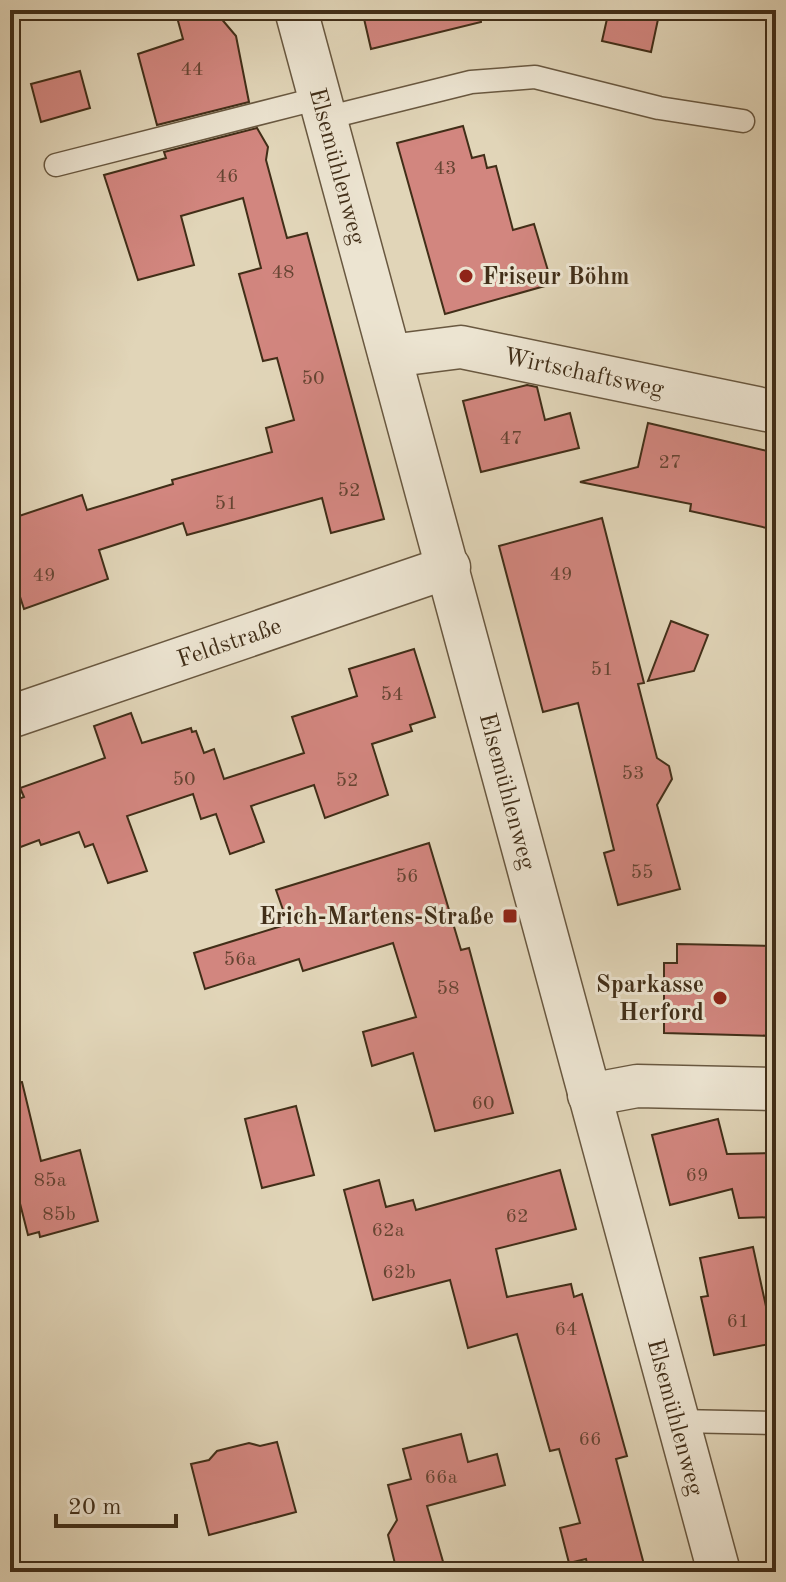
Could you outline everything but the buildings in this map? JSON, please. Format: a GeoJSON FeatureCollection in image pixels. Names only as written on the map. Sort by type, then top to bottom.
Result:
{"type":"FeatureCollection","features":[{"type":"Feature","properties":{"kind":"street","name":"Elsemühlenweg"},"geometry":{"type":"LineString","coordinates":[[296,10],[719,1572]]}},
{"type":"Feature","properties":{"kind":"street","name":"Wirtschaftsweg"},"geometry":{"type":"LineString","coordinates":[[390,356],[461,347],[776,412]]}},
{"type":"Feature","properties":{"kind":"street","name":"Feldstraße"},"geometry":{"type":"LineString","coordinates":[[10,717],[449,567]]}},
{"type":"Feature","properties":{"kind":"street"},"geometry":{"type":"LineString","coordinates":[[589,1095],[637,1086],[776,1089]]}},
{"type":"Feature","properties":{"kind":"lane"},"geometry":{"type":"LineString","coordinates":[[56,165],[323,108],[471,82],[535,77],[659,108],[743,121]]}},
{"type":"Feature","properties":{"kind":"lane"},"geometry":{"type":"LineString","coordinates":[[677,1421],[776,1423]]}},
{"type":"Feature","properties":{"kind":"place","name":"Friseur Böhm"},"geometry":{"type":"Point","coordinates":[466,276]}},
{"type":"Feature","properties":{"kind":"place","name":"Erich-Martens-Straße"},"geometry":{"type":"Point","coordinates":[510,916]}},
{"type":"Feature","properties":{"kind":"place","name":"Sparkasse Herford"},"geometry":{"type":"Point","coordinates":[720,998]}}]}
